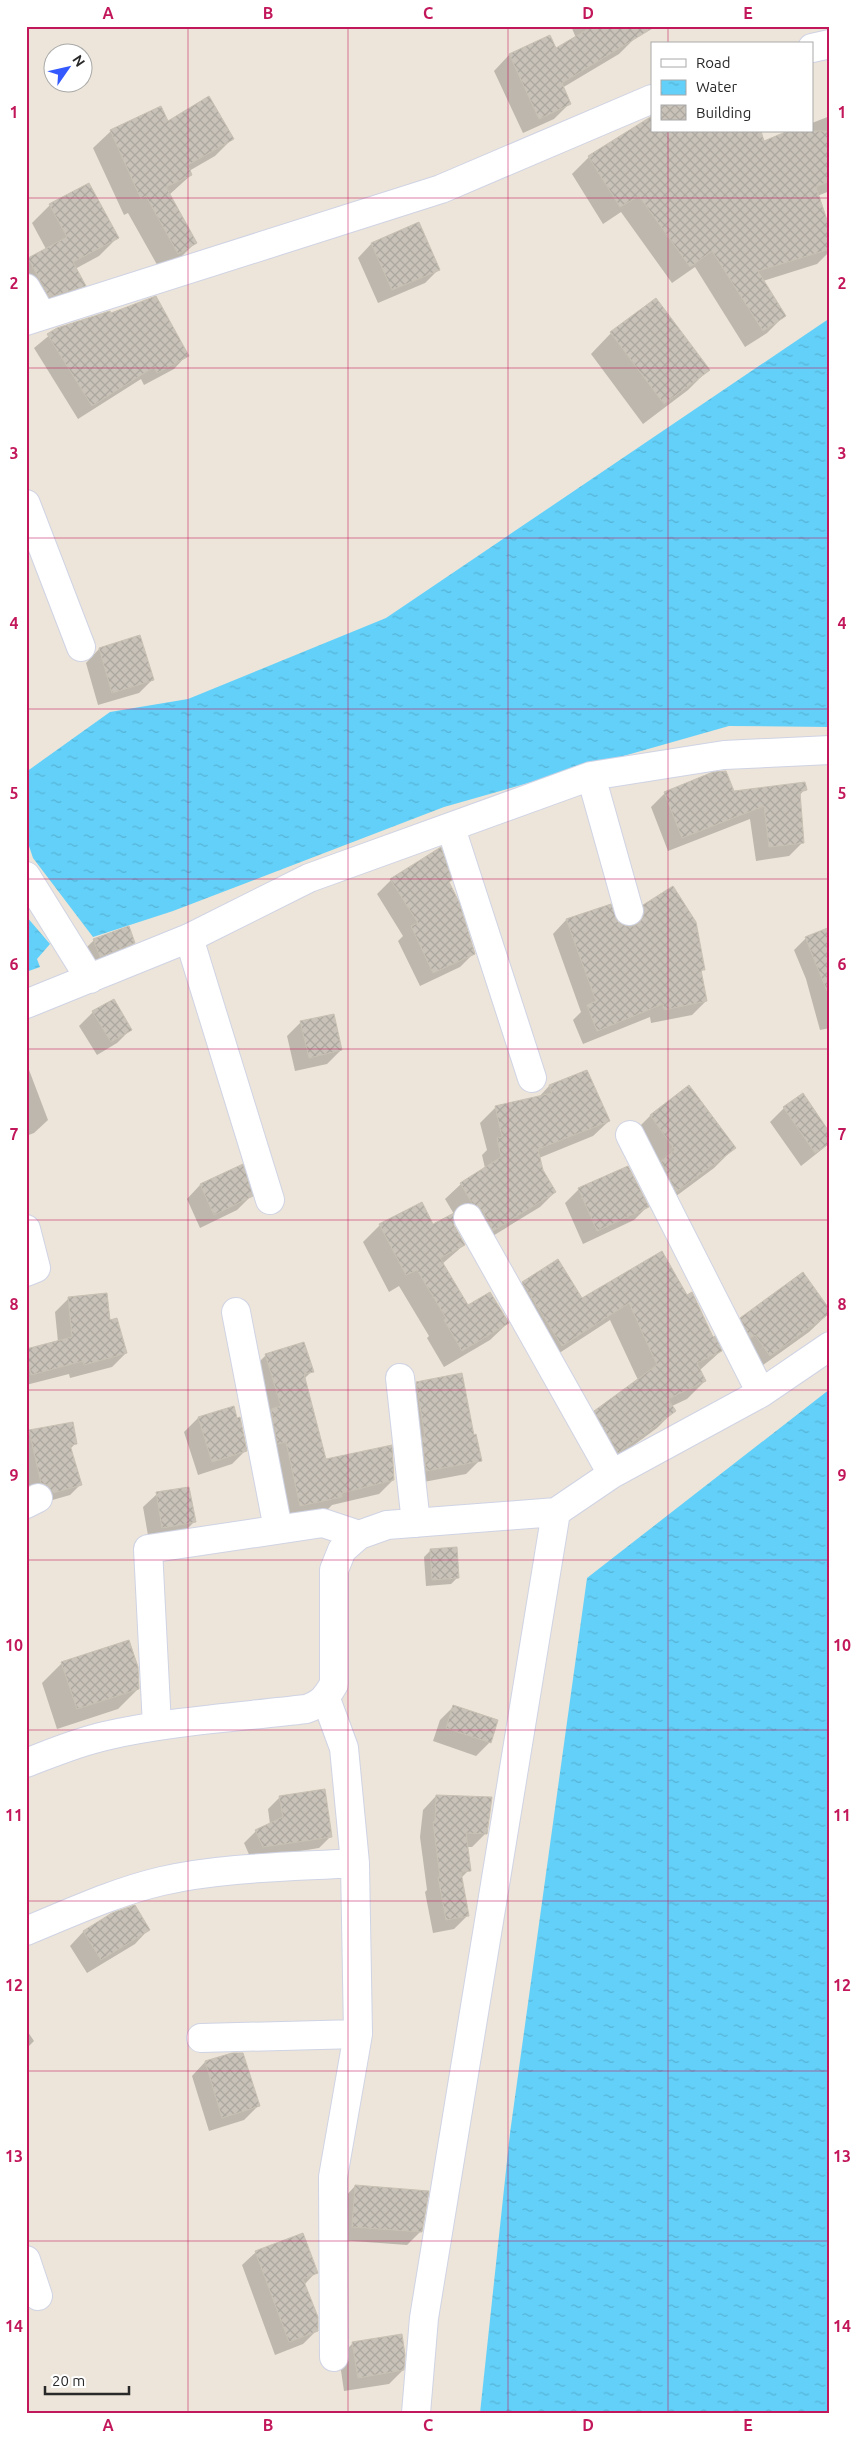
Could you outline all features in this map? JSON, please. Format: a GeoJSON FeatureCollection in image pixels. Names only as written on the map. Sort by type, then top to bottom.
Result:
{"type":"FeatureCollection","features":[{"type":"Feature","properties":{"kind":"street"},"geometry":{"type":"LineString","coordinates":[[814,48],[830,44]]}},
{"type":"Feature","properties":{"kind":"street"},"geometry":{"type":"LineString","coordinates":[[26,288],[34,317],[441,189],[651,99]]}},
{"type":"Feature","properties":{"kind":"street"},"geometry":{"type":"LineString","coordinates":[[26,504],[81,647]]}},
{"type":"Feature","properties":{"kind":"street"},"geometry":{"type":"LineString","coordinates":[[26,1004],[189,938],[309,878],[591,776],[724,755],[830,750]]}},
{"type":"Feature","properties":{"kind":"street"},"geometry":{"type":"LineString","coordinates":[[591,776],[630,911]]}},
{"type":"Feature","properties":{"kind":"street"},"geometry":{"type":"LineString","coordinates":[[451,828],[532,1078]]}},
{"type":"Feature","properties":{"kind":"street"},"geometry":{"type":"LineString","coordinates":[[26,876],[90,979]]}},
{"type":"Feature","properties":{"kind":"street"},"geometry":{"type":"LineString","coordinates":[[189,938],[270,1200]]}},
{"type":"Feature","properties":{"kind":"street"},"geometry":{"type":"LineString","coordinates":[[630,1135],[761,1393]]}},
{"type":"Feature","properties":{"kind":"street"},"geometry":{"type":"LineString","coordinates":[[468,1218],[612,1474]]}},
{"type":"Feature","properties":{"kind":"street"},"geometry":{"type":"LineString","coordinates":[[26,1229],[36,1268],[26,1272]]}},
{"type":"Feature","properties":{"kind":"street"},"geometry":{"type":"LineString","coordinates":[[236,1312],[278,1529]]}},
{"type":"Feature","properties":{"kind":"street"},"geometry":{"type":"LineString","coordinates":[[26,1763],[104,1736],[157,1726],[306,1709],[318,1705],[326,1699],[334,1684],[334,1570],[342,1550],[359,1535],[387,1525],[556,1512],[612,1474],[761,1393],[830,1346]]}},
{"type":"Feature","properties":{"kind":"street"},"geometry":{"type":"LineString","coordinates":[[400,1378],[416,1523]]}},
{"type":"Feature","properties":{"kind":"street"},"geometry":{"type":"LineString","coordinates":[[416,2413],[426,2308],[556,1512]]}},
{"type":"Feature","properties":{"kind":"street"},"geometry":{"type":"LineString","coordinates":[[157,1726],[148,1548],[323,1523],[359,1535]]}},
{"type":"Feature","properties":{"kind":"street"},"geometry":{"type":"LineString","coordinates":[[326,1699],[344,1748],[355,1863],[358,2034],[333,2176],[334,2357]]}},
{"type":"Feature","properties":{"kind":"street"},"geometry":{"type":"LineString","coordinates":[[26,1931],[97,1902],[162,1881],[219,1872],[355,1863]]}},
{"type":"Feature","properties":{"kind":"street"},"geometry":{"type":"LineString","coordinates":[[201,2038],[358,2034]]}},
{"type":"Feature","properties":{"kind":"street"},"geometry":{"type":"LineString","coordinates":[[26,2260],[38,2296]]}},
{"type":"Feature","properties":{"kind":"water"},"geometry":{"type":"Polygon","coordinates":[[[830,318],[830,727],[729,726],[444,807],[173,911],[93,937],[33,858],[26,837],[26,772],[110,712],[188,699],[386,618],[830,318]]]}},
{"type":"Feature","properties":{"kind":"water"},"geometry":{"type":"Polygon","coordinates":[[[26,916],[50,944],[37,959],[40,967],[26,972],[26,916]]]}},
{"type":"Feature","properties":{"kind":"water"},"geometry":{"type":"Polygon","coordinates":[[[830,1389],[830,2413],[480,2413],[510,2133],[587,1578],[830,1389]]]}},
{"type":"Feature","properties":{"kind":"building"},"geometry":{"type":"Polygon","coordinates":[[[593,26],[656,26],[562,83],[571,104],[539,119],[509,54],[550,35],[556,48],[593,26]]]}},
{"type":"Feature","properties":{"kind":"building"},"geometry":{"type":"Polygon","coordinates":[[[209,96],[234,139],[188,165],[192,175],[166,187],[197,243],[178,254],[146,196],[141,199],[110,130],[161,106],[168,121],[209,96]]]}},
{"type":"Feature","properties":{"kind":"building"},"geometry":{"type":"Polygon","coordinates":[[[651,117],[651,132],[761,132],[764,141],[786,132],[830,131],[830,181],[816,187],[830,229],[830,249],[758,271],[786,316],[763,331],[712,251],[690,267],[639,196],[620,207],[588,156],[651,117]]]}},
{"type":"Feature","properties":{"kind":"building"},"geometry":{"type":"Polygon","coordinates":[[[89,183],[119,238],[73,262],[86,286],[49,297],[28,258],[67,237],[49,204],[89,183]]]}},
{"type":"Feature","properties":{"kind":"building"},"geometry":{"type":"Polygon","coordinates":[[[419,222],[440,270],[392,290],[371,243],[419,222]]]}},
{"type":"Feature","properties":{"kind":"building"},"geometry":{"type":"Polygon","coordinates":[[[156,296],[189,356],[157,373],[154,367],[92,406],[47,334],[57,328],[110,311],[111,313],[156,296]]]}},
{"type":"Feature","properties":{"kind":"building"},"geometry":{"type":"Polygon","coordinates":[[[656,298],[710,370],[664,404],[610,332],[656,298]]]}},
{"type":"Feature","properties":{"kind":"building"},"geometry":{"type":"Polygon","coordinates":[[[140,635],[154,680],[112,693],[99,648],[140,635]]]}},
{"type":"Feature","properties":{"kind":"building"},"geometry":{"type":"Polygon","coordinates":[[[726,771],[734,791],[805,782],[807,790],[800,792],[804,843],[769,847],[764,806],[682,838],[664,792],[713,772],[726,771]]]}},
{"type":"Feature","properties":{"kind":"building"},"geometry":{"type":"Polygon","coordinates":[[[441,847],[452,880],[449,882],[459,902],[475,954],[433,973],[411,926],[418,923],[390,879],[441,847]]]}},
{"type":"Feature","properties":{"kind":"building"},"geometry":{"type":"Polygon","coordinates":[[[673,886],[696,922],[705,970],[701,970],[707,1001],[664,1010],[663,1004],[597,1031],[587,1005],[596,1001],[566,919],[611,904],[618,922],[626,926],[634,926],[640,922],[644,915],[643,905],[673,886]]]}},
{"type":"Feature","properties":{"kind":"building"},"geometry":{"type":"Polygon","coordinates":[[[129,926],[135,943],[100,957],[93,939],[129,926]]]}},
{"type":"Feature","properties":{"kind":"building"},"geometry":{"type":"Polygon","coordinates":[[[830,927],[830,996],[829,996],[805,937],[830,927]]]}},
{"type":"Feature","properties":{"kind":"building"},"geometry":{"type":"Polygon","coordinates":[[[114,999],[132,1030],[111,1042],[92,1011],[114,999]]]}},
{"type":"Feature","properties":{"kind":"building"},"geometry":{"type":"Polygon","coordinates":[[[334,1014],[342,1050],[309,1058],[300,1021],[334,1014]]]}},
{"type":"Feature","properties":{"kind":"building"},"geometry":{"type":"Polygon","coordinates":[[[587,1070],[610,1121],[538,1149],[543,1170],[556,1192],[493,1231],[482,1210],[472,1203],[460,1183],[501,1157],[497,1138],[502,1137],[495,1106],[552,1093],[549,1085],[587,1070]]]}},
{"type":"Feature","properties":{"kind":"building"},"geometry":{"type":"Polygon","coordinates":[[[689,1085],[736,1148],[676,1192],[661,1161],[675,1150],[650,1115],[689,1085]]]}},
{"type":"Feature","properties":{"kind":"building"},"geometry":{"type":"Polygon","coordinates":[[[803,1093],[830,1133],[830,1143],[815,1153],[783,1107],[803,1093]]]}},
{"type":"Feature","properties":{"kind":"building"},"geometry":{"type":"Polygon","coordinates":[[[243,1164],[253,1196],[214,1215],[200,1184],[243,1164]]]}},
{"type":"Feature","properties":{"kind":"building"},"geometry":{"type":"Polygon","coordinates":[[[628,1166],[649,1207],[597,1231],[578,1188],[628,1166]]]}},
{"type":"Feature","properties":{"kind":"building"},"geometry":{"type":"Polygon","coordinates":[[[422,1202],[433,1224],[454,1213],[454,1225],[465,1245],[440,1258],[468,1305],[490,1292],[509,1323],[462,1351],[444,1320],[446,1318],[417,1270],[406,1275],[379,1224],[422,1202]]]}},
{"type":"Feature","properties":{"kind":"building"},"geometry":{"type":"Polygon","coordinates":[[[662,1251],[687,1295],[692,1292],[713,1337],[715,1336],[722,1351],[697,1363],[706,1381],[668,1399],[676,1411],[618,1453],[594,1411],[657,1365],[629,1303],[562,1346],[522,1282],[558,1259],[582,1298],[662,1251]]]}},
{"type":"Feature","properties":{"kind":"building"},"geometry":{"type":"Polygon","coordinates":[[[803,1272],[830,1310],[830,1313],[770,1356],[755,1335],[750,1338],[740,1318],[803,1272]]]}},
{"type":"Feature","properties":{"kind":"building"},"geometry":{"type":"Polygon","coordinates":[[[107,1293],[110,1320],[117,1318],[127,1353],[84,1365],[83,1361],[31,1375],[26,1349],[72,1337],[68,1297],[107,1293]]]}},
{"type":"Feature","properties":{"kind":"building"},"geometry":{"type":"Polygon","coordinates":[[[304,1342],[314,1372],[304,1374],[326,1459],[392,1445],[394,1480],[342,1493],[342,1497],[300,1506],[286,1442],[277,1444],[271,1409],[281,1406],[265,1354],[304,1342]]]}},
{"type":"Feature","properties":{"kind":"building"},"geometry":{"type":"Polygon","coordinates":[[[462,1373],[474,1435],[476,1434],[482,1461],[426,1471],[422,1438],[425,1437],[416,1382],[462,1373]]]}},
{"type":"Feature","properties":{"kind":"building"},"geometry":{"type":"Polygon","coordinates":[[[234,1406],[237,1418],[240,1417],[247,1451],[212,1462],[198,1417],[234,1406]]]}},
{"type":"Feature","properties":{"kind":"building"},"geometry":{"type":"Polygon","coordinates":[[[73,1422],[77,1444],[70,1445],[82,1485],[53,1493],[47,1485],[41,1483],[29,1430],[73,1422]]]}},
{"type":"Feature","properties":{"kind":"building"},"geometry":{"type":"Polygon","coordinates":[[[189,1487],[196,1522],[162,1528],[156,1492],[189,1487]]]}},
{"type":"Feature","properties":{"kind":"building"},"geometry":{"type":"Polygon","coordinates":[[[457,1547],[459,1578],[432,1580],[430,1549],[457,1547]]]}},
{"type":"Feature","properties":{"kind":"building"},"geometry":{"type":"Polygon","coordinates":[[[129,1640],[138,1667],[139,1689],[77,1709],[61,1662],[129,1640]]]}},
{"type":"Feature","properties":{"kind":"building"},"geometry":{"type":"Polygon","coordinates":[[[453,1705],[498,1720],[491,1743],[446,1728],[453,1705]]]}},
{"type":"Feature","properties":{"kind":"building"},"geometry":{"type":"Polygon","coordinates":[[[325,1789],[332,1837],[263,1847],[255,1830],[283,1817],[279,1796],[325,1789]]]}},
{"type":"Feature","properties":{"kind":"building"},"geometry":{"type":"Polygon","coordinates":[[[436,1795],[492,1797],[487,1834],[466,1833],[471,1871],[461,1872],[469,1916],[446,1920],[438,1877],[440,1877],[433,1822],[435,1821],[436,1795]]]}},
{"type":"Feature","properties":{"kind":"building"},"geometry":{"type":"Polygon","coordinates":[[[135,1905],[150,1930],[101,1960],[83,1931],[112,1913],[135,1905]]]}},
{"type":"Feature","properties":{"kind":"building"},"geometry":{"type":"Polygon","coordinates":[[[232,2053],[243,2053],[260,2106],[222,2118],[205,2061],[232,2053]]]}},
{"type":"Feature","properties":{"kind":"building"},"geometry":{"type":"Polygon","coordinates":[[[355,2185],[429,2191],[422,2232],[352,2227],[355,2185]]]}},
{"type":"Feature","properties":{"kind":"building"},"geometry":{"type":"Polygon","coordinates":[[[303,2233],[318,2273],[303,2279],[318,2317],[318,2331],[289,2342],[255,2251],[303,2233]]]}},
{"type":"Feature","properties":{"kind":"building"},"geometry":{"type":"Polygon","coordinates":[[[402,2334],[405,2355],[404,2370],[358,2378],[352,2342],[402,2334]]]}}]}
